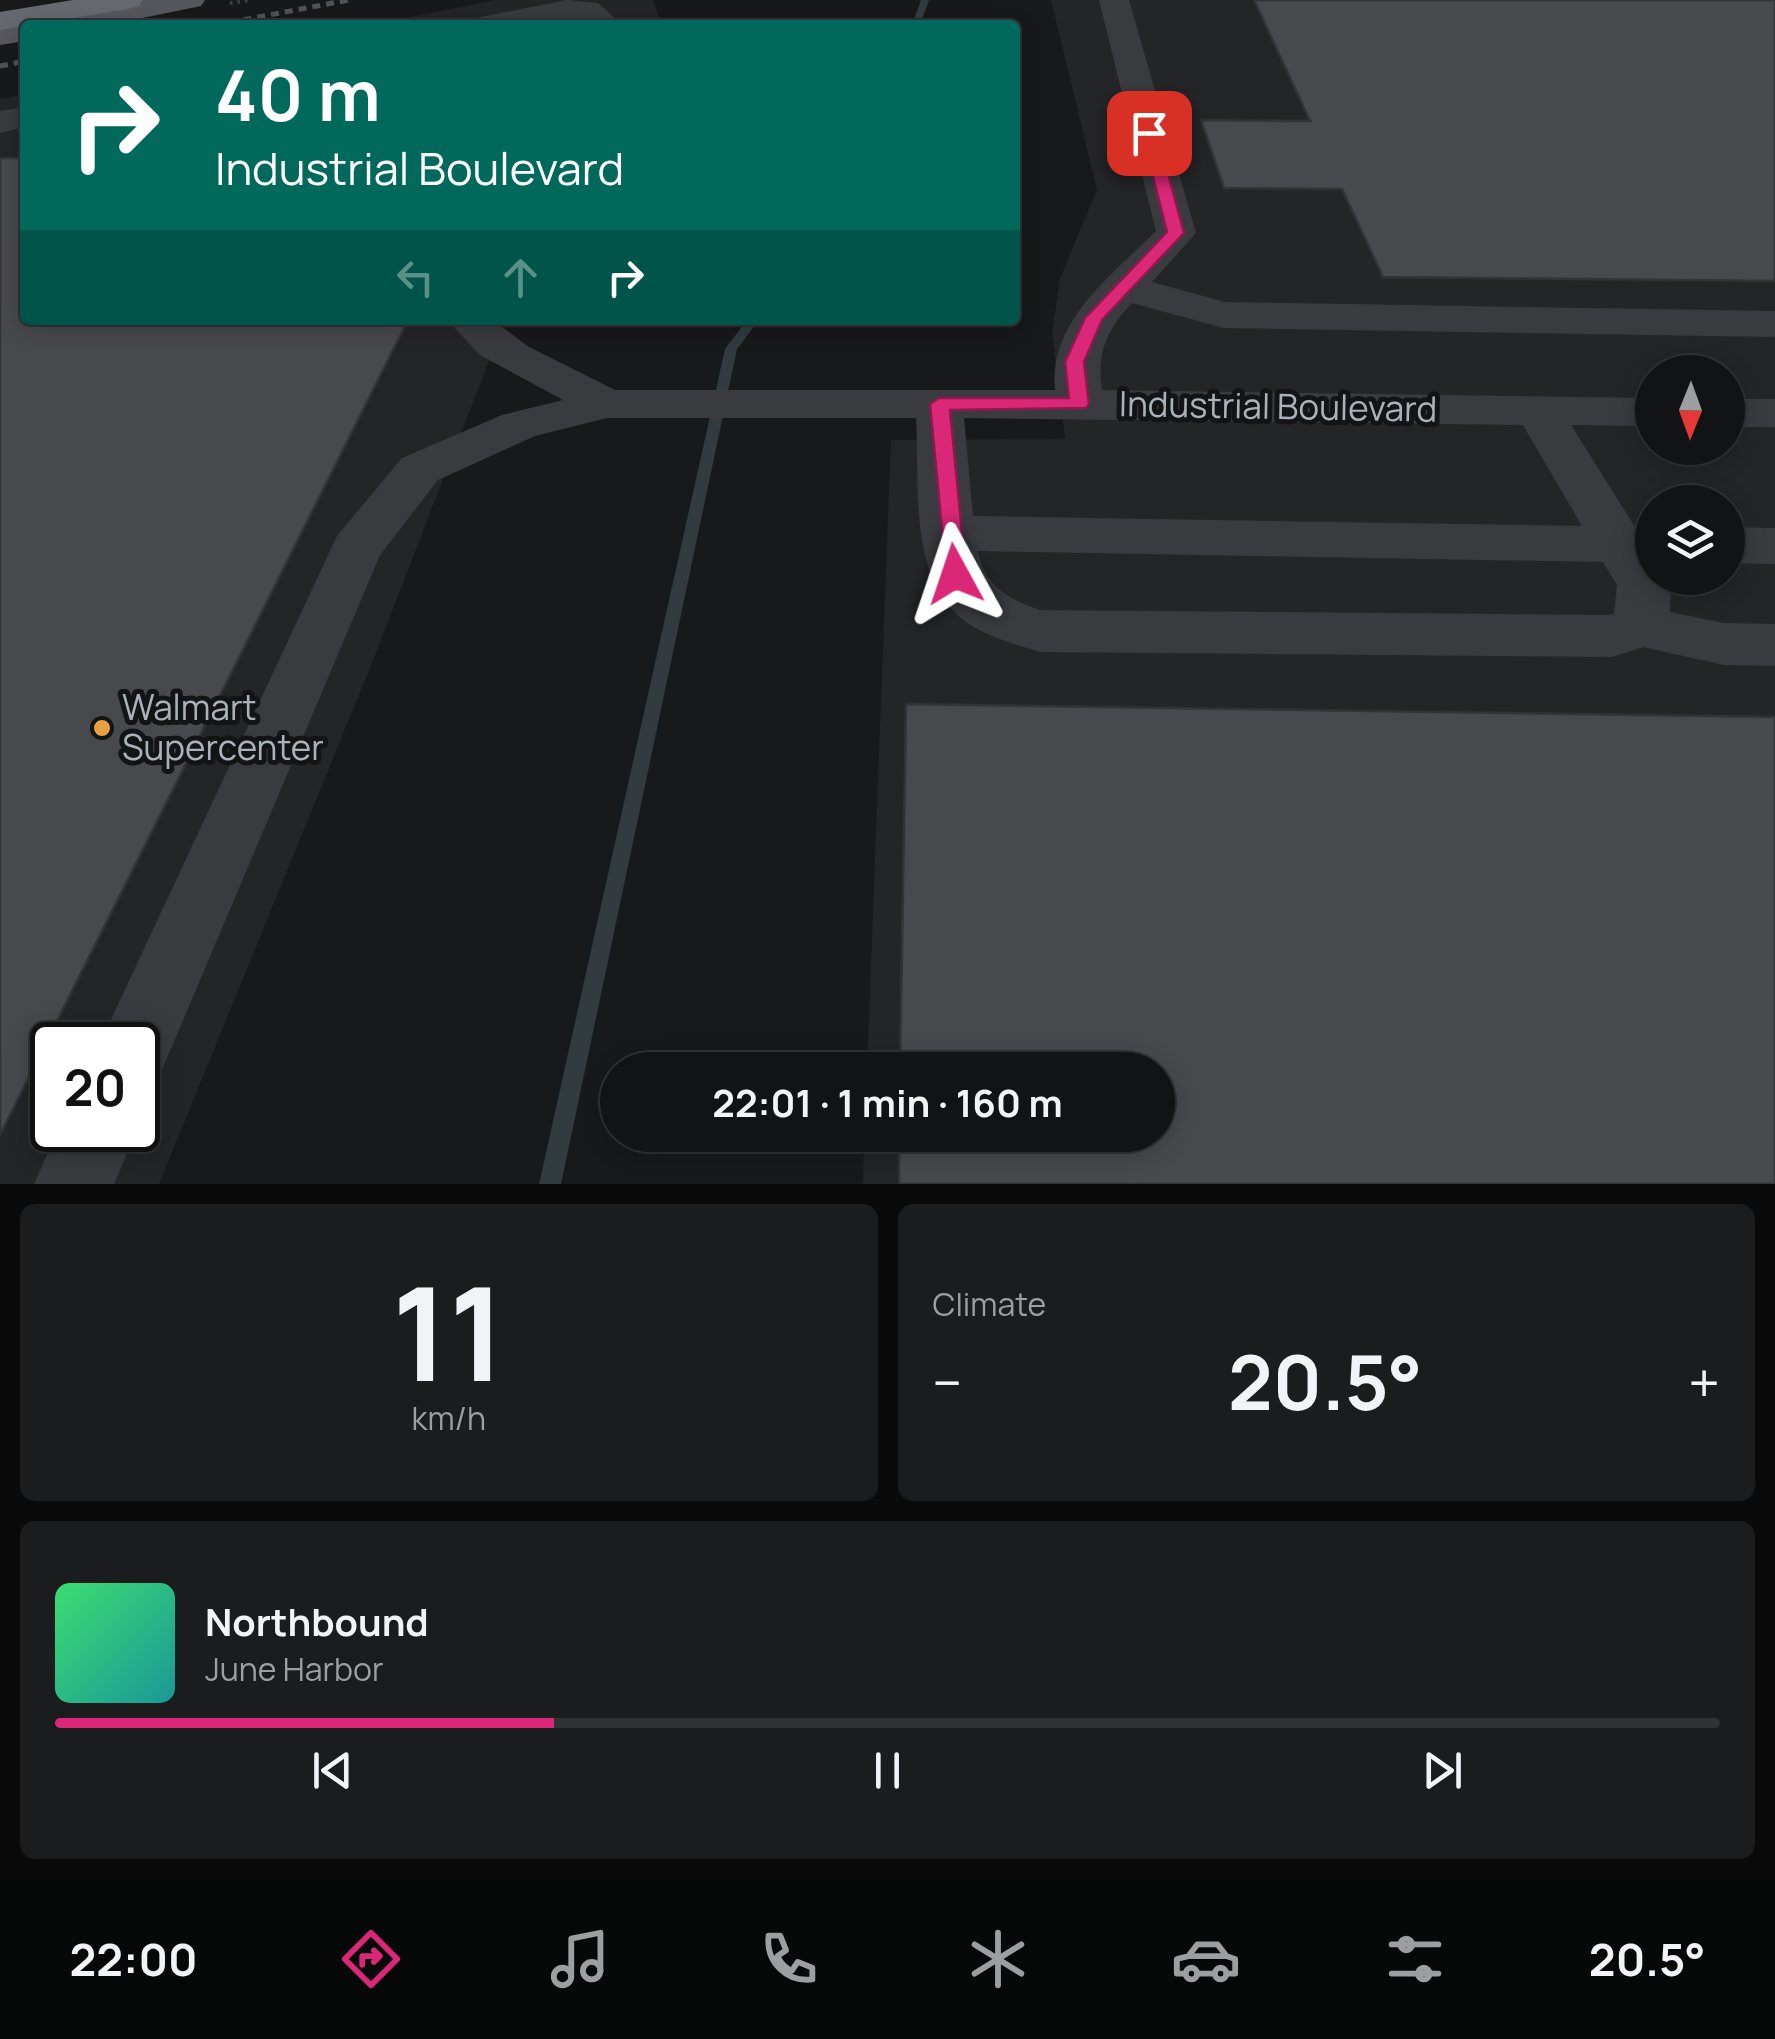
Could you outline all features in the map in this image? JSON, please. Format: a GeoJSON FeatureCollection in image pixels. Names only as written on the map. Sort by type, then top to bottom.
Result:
{"type":"FeatureCollection","features":[{"type":"Feature","properties":{"kind":"highway"},"geometry":{"type":"LineString","coordinates":[[0,4],[25,0]]}},
{"type":"Feature","properties":{"kind":"highway"},"geometry":{"type":"LineString","coordinates":[[0,21],[128,0]]}},
{"type":"Feature","properties":{"kind":"main road"},"geometry":{"type":"LineString","coordinates":[[87,20],[190,0]]}},
{"type":"Feature","properties":{"kind":"street"},"geometry":{"type":"LineString","coordinates":[[1080,404],[1075,362],[1094,318],[1176,233],[1114,0]]}},
{"type":"Feature","properties":{"kind":"street"},"geometry":{"type":"LineString","coordinates":[[511,20],[567,8],[587,9],[601,20]]}},
{"type":"Feature","properties":{"kind":"street"},"geometry":{"type":"LineString","coordinates":[[1124,287],[1224,315],[1775,324]]}},
{"type":"Feature","properties":{"kind":"street"},"geometry":{"type":"LineString","coordinates":[[473,325],[524,361],[607,404]]}},
{"type":"Feature","properties":{"kind":"street","name":"Industrial Boulevard"},"geometry":{"type":"LineString","coordinates":[[146,1022],[356,550],[420,469],[519,424],[607,404],[1080,404],[1635,412]]}},
{"type":"Feature","properties":{"kind":"street"},"geometry":{"type":"LineString","coordinates":[[939,404],[955,574],[977,601],[1003,621],[1040,631],[1612,636],[1641,626],[1724,644],[1775,644]]}},
{"type":"Feature","properties":{"kind":"street"},"geometry":{"type":"LineString","coordinates":[[1538,410],[1635,543]]}},
{"type":"Feature","properties":{"kind":"street"},"geometry":{"type":"LineString","coordinates":[[1745,413],[1775,413]]}},
{"type":"Feature","properties":{"kind":"street"},"geometry":{"type":"LineString","coordinates":[[951,533],[1635,544]]}},
{"type":"Feature","properties":{"kind":"street"},"geometry":{"type":"LineString","coordinates":[[1745,545],[1775,546]]}},
{"type":"Feature","properties":{"kind":"street"},"geometry":{"type":"LineString","coordinates":[[1641,626],[1643,595]]}},
{"type":"Feature","properties":{"kind":"street"},"geometry":{"type":"LineString","coordinates":[[74,1184],[88,1152]]}},
{"type":"Feature","properties":{"kind":"shaded area"},"geometry":{"type":"Polygon","coordinates":[[[495,0],[653,0],[660,20],[396,20],[495,0]]]}},
{"type":"Feature","properties":{"kind":"shaded area"},"geometry":{"type":"Polygon","coordinates":[[[1051,0],[1775,0],[1775,1184],[863,1184],[864,1152],[1175,1152],[1175,1052],[868,1052],[891,440],[1065,439],[1052,333],[1060,278],[1097,190],[1051,0]]]}},
{"type":"Feature","properties":{"kind":"shaded area","name":"Walmart Supercenter"},"geometry":{"type":"Polygon","coordinates":[[[20,95],[20,325],[503,325],[370,668],[159,1184],[0,1184],[0,99],[20,95]]]}},
{"type":"Feature","properties":{"kind":"building"},"geometry":{"type":"Polygon","coordinates":[[[1254,0],[1775,0],[1775,281],[1383,277],[1342,189],[1224,188],[1201,120],[1310,121],[1254,0]]]}},
{"type":"Feature","properties":{"kind":"building","name":"Walmart Supercenter"},"geometry":{"type":"Polygon","coordinates":[[[0,158],[20,158],[20,325],[405,325],[57,1022],[30,1022],[30,1075],[0,1135],[0,158]]]}},
{"type":"Feature","properties":{"kind":"building"},"geometry":{"type":"Polygon","coordinates":[[[906,704],[1775,717],[1775,1184],[899,1184],[899,1152],[1175,1152],[1175,1052],[900,1052],[906,704]]]}},
{"type":"Feature","properties":{"kind":"waterway"},"geometry":{"type":"LineString","coordinates":[[918,20],[925,0]]}},
{"type":"Feature","properties":{"kind":"waterway"},"geometry":{"type":"LineString","coordinates":[[550,1184],[731,349],[749,325]]}},
{"type":"Feature","properties":{"kind":"railway"},"geometry":{"type":"LineString","coordinates":[[243,20],[349,0]]}},
{"type":"Feature","properties":{"kind":"railway"},"geometry":{"type":"LineString","coordinates":[[0,66],[20,62]]}},
{"type":"Feature","properties":{"kind":"place","name":"Walmart Supercenter"},"geometry":{"type":"Point","coordinates":[102,728]}},
{"type":"Feature","properties":{"kind":"route"},"geometry":{"type":"LineString","coordinates":[[955,574],[939,404],[1080,404],[1075,362],[1094,318],[1176,233],[1149,133]]}}]}
